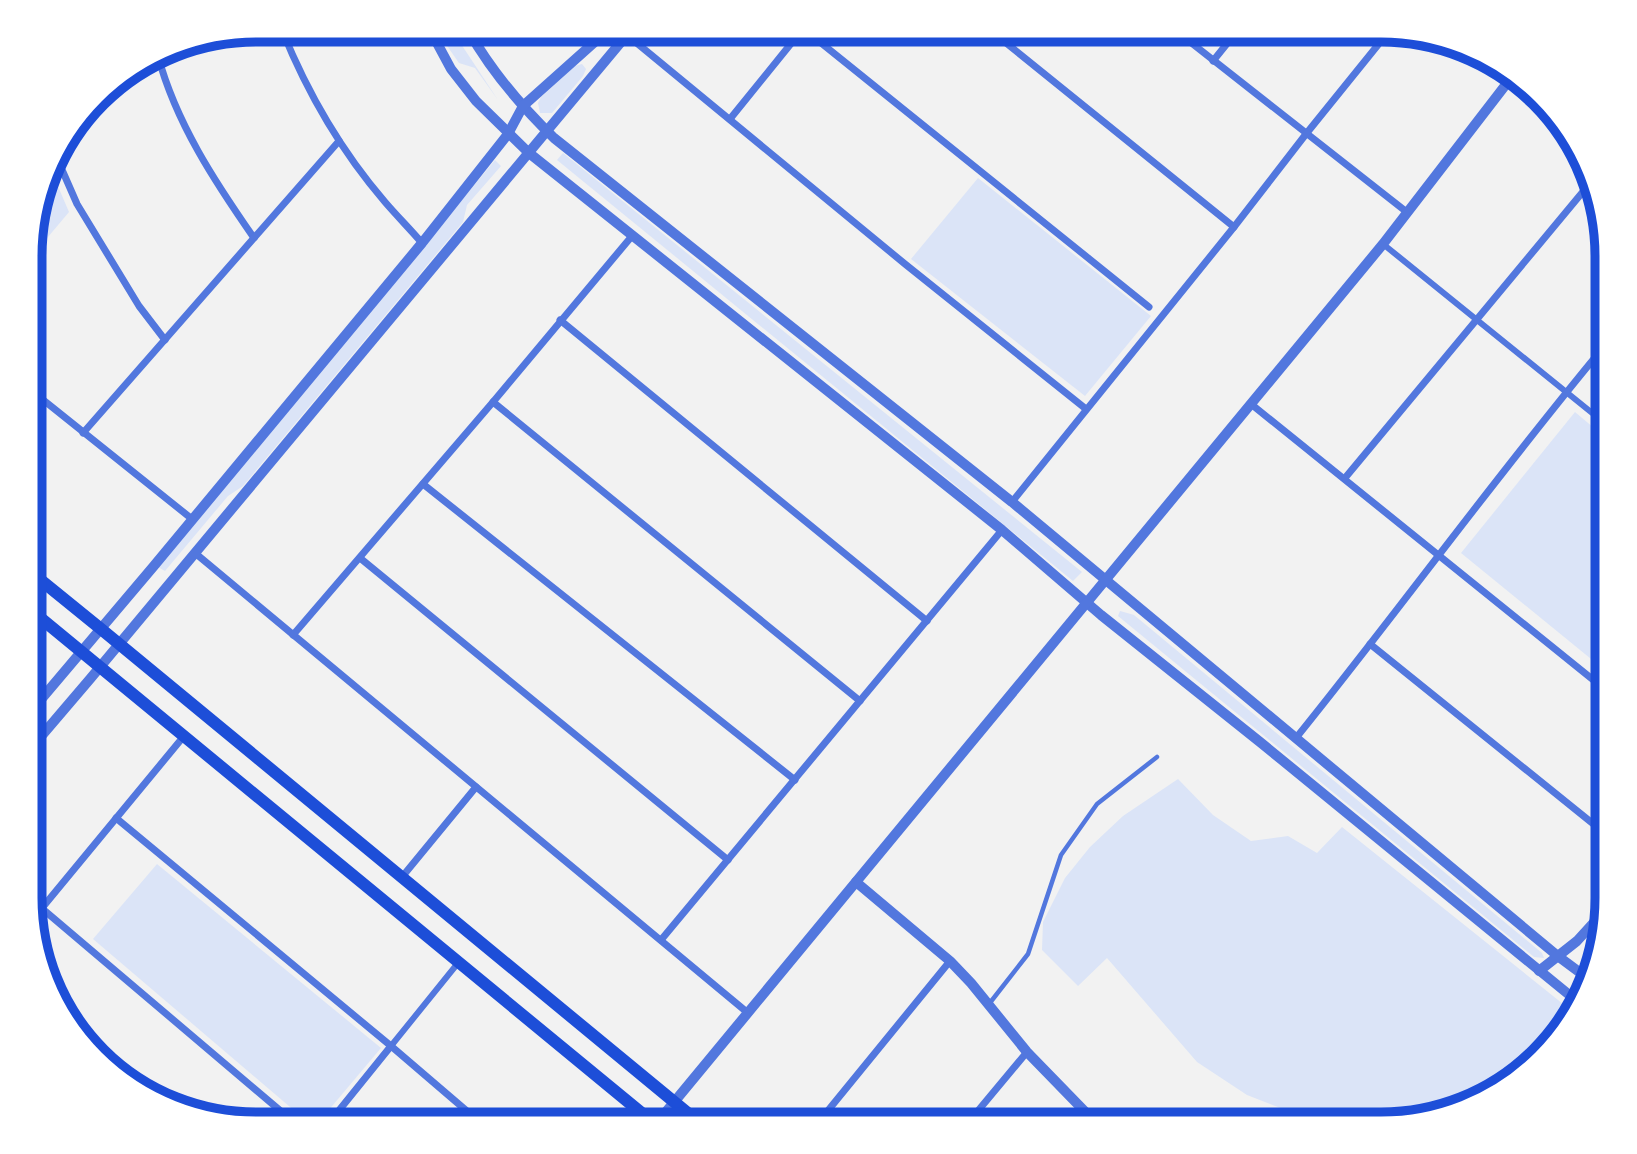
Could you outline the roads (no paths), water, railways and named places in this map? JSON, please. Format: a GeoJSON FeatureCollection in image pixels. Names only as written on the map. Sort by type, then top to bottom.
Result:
{"type":"FeatureCollection","features":[{"type":"Feature","properties":{"kind":"main road"},"geometry":{"type":"LineString","coordinates":[[42,581],[686,1112]]}},
{"type":"Feature","properties":{"kind":"main road"},"geometry":{"type":"LineString","coordinates":[[42,619],[641,1112]]}},
{"type":"Feature","properties":{"kind":"street"},"geometry":{"type":"LineString","coordinates":[[287,42],[310,92],[339,141],[384,201],[422,243]]}},
{"type":"Feature","properties":{"kind":"street"},"geometry":{"type":"LineString","coordinates":[[436,42],[451,69],[476,101],[529,153],[1002,530],[1571,997]]}},
{"type":"Feature","properties":{"kind":"street"},"geometry":{"type":"LineString","coordinates":[[474,42],[523,106],[546,131],[1012,502],[1581,973]]}},
{"type":"Feature","properties":{"kind":"street"},"geometry":{"type":"LineString","coordinates":[[42,698],[422,243],[508,134],[523,106],[595,42]]}},
{"type":"Feature","properties":{"kind":"street"},"geometry":{"type":"LineString","coordinates":[[42,735],[621,42]]}},
{"type":"Feature","properties":{"kind":"street"},"geometry":{"type":"LineString","coordinates":[[641,42],[905,264],[1086,410]]}},
{"type":"Feature","properties":{"kind":"street"},"geometry":{"type":"LineString","coordinates":[[730,119],[794,42]]}},
{"type":"Feature","properties":{"kind":"street"},"geometry":{"type":"LineString","coordinates":[[819,42],[1149,307]]}},
{"type":"Feature","properties":{"kind":"street"},"geometry":{"type":"LineString","coordinates":[[1005,42],[1234,228]]}},
{"type":"Feature","properties":{"kind":"street"},"geometry":{"type":"LineString","coordinates":[[1190,42],[1408,213]]}},
{"type":"Feature","properties":{"kind":"street"},"geometry":{"type":"LineString","coordinates":[[1213,61],[1228,42]]}},
{"type":"Feature","properties":{"kind":"street"},"geometry":{"type":"LineString","coordinates":[[1012,502],[1380,42]]}},
{"type":"Feature","properties":{"kind":"street"},"geometry":{"type":"LineString","coordinates":[[161,65],[177,109],[194,144],[224,195],[254,238]]}},
{"type":"Feature","properties":{"kind":"street"},"geometry":{"type":"LineString","coordinates":[[666,1112],[1383,244],[1507,83]]}},
{"type":"Feature","properties":{"kind":"street"},"geometry":{"type":"LineString","coordinates":[[83,433],[339,141]]}},
{"type":"Feature","properties":{"kind":"street"},"geometry":{"type":"LineString","coordinates":[[61,168],[77,204],[139,306],[165,340]]}},
{"type":"Feature","properties":{"kind":"street"},"geometry":{"type":"LineString","coordinates":[[1345,478],[1585,190]]}},
{"type":"Feature","properties":{"kind":"street"},"geometry":{"type":"LineString","coordinates":[[293,635],[632,236]]}},
{"type":"Feature","properties":{"kind":"street"},"geometry":{"type":"LineString","coordinates":[[1383,244],[1595,415]]}},
{"type":"Feature","properties":{"kind":"street"},"geometry":{"type":"LineString","coordinates":[[560,320],[927,621]]}},
{"type":"Feature","properties":{"kind":"street"},"geometry":{"type":"LineString","coordinates":[[1296,738],[1595,357]]}},
{"type":"Feature","properties":{"kind":"street"},"geometry":{"type":"LineString","coordinates":[[42,399],[192,519]]}},
{"type":"Feature","properties":{"kind":"street"},"geometry":{"type":"LineString","coordinates":[[493,401],[860,701]]}},
{"type":"Feature","properties":{"kind":"street"},"geometry":{"type":"LineString","coordinates":[[1251,404],[1595,681]]}},
{"type":"Feature","properties":{"kind":"street"},"geometry":{"type":"LineString","coordinates":[[423,484],[794,780]]}},
{"type":"Feature","properties":{"kind":"street"},"geometry":{"type":"LineString","coordinates":[[661,940],[1002,530]]}},
{"type":"Feature","properties":{"kind":"street"},"geometry":{"type":"LineString","coordinates":[[195,553],[748,1013]]}},
{"type":"Feature","properties":{"kind":"street"},"geometry":{"type":"LineString","coordinates":[[360,558],[728,860]]}},
{"type":"Feature","properties":{"kind":"street"},"geometry":{"type":"LineString","coordinates":[[1370,645],[1595,825]]}},
{"type":"Feature","properties":{"kind":"street"},"geometry":{"type":"LineString","coordinates":[[184,736],[42,908],[282,1112]]}},
{"type":"Feature","properties":{"kind":"street"},"geometry":{"type":"LineString","coordinates":[[401,877],[475,787]]}},
{"type":"Feature","properties":{"kind":"street"},"geometry":{"type":"LineString","coordinates":[[116,818],[468,1112]]}},
{"type":"Feature","properties":{"kind":"street"},"geometry":{"type":"LineString","coordinates":[[856,882],[950,961],[1027,1052],[1085,1112]]}},
{"type":"Feature","properties":{"kind":"street"},"geometry":{"type":"LineString","coordinates":[[1539,971],[1577,942],[1593,923]]}},
{"type":"Feature","properties":{"kind":"street"},"geometry":{"type":"LineString","coordinates":[[827,1112],[950,961]]}},
{"type":"Feature","properties":{"kind":"street"},"geometry":{"type":"LineString","coordinates":[[338,1112],[458,962]]}},
{"type":"Feature","properties":{"kind":"street"},"geometry":{"type":"LineString","coordinates":[[977,1112],[1027,1052]]}},
{"type":"Feature","properties":{"kind":"lane"},"geometry":{"type":"LineString","coordinates":[[988,1004],[1028,954],[1061,855],[1097,804],[1157,757]]}}]}
